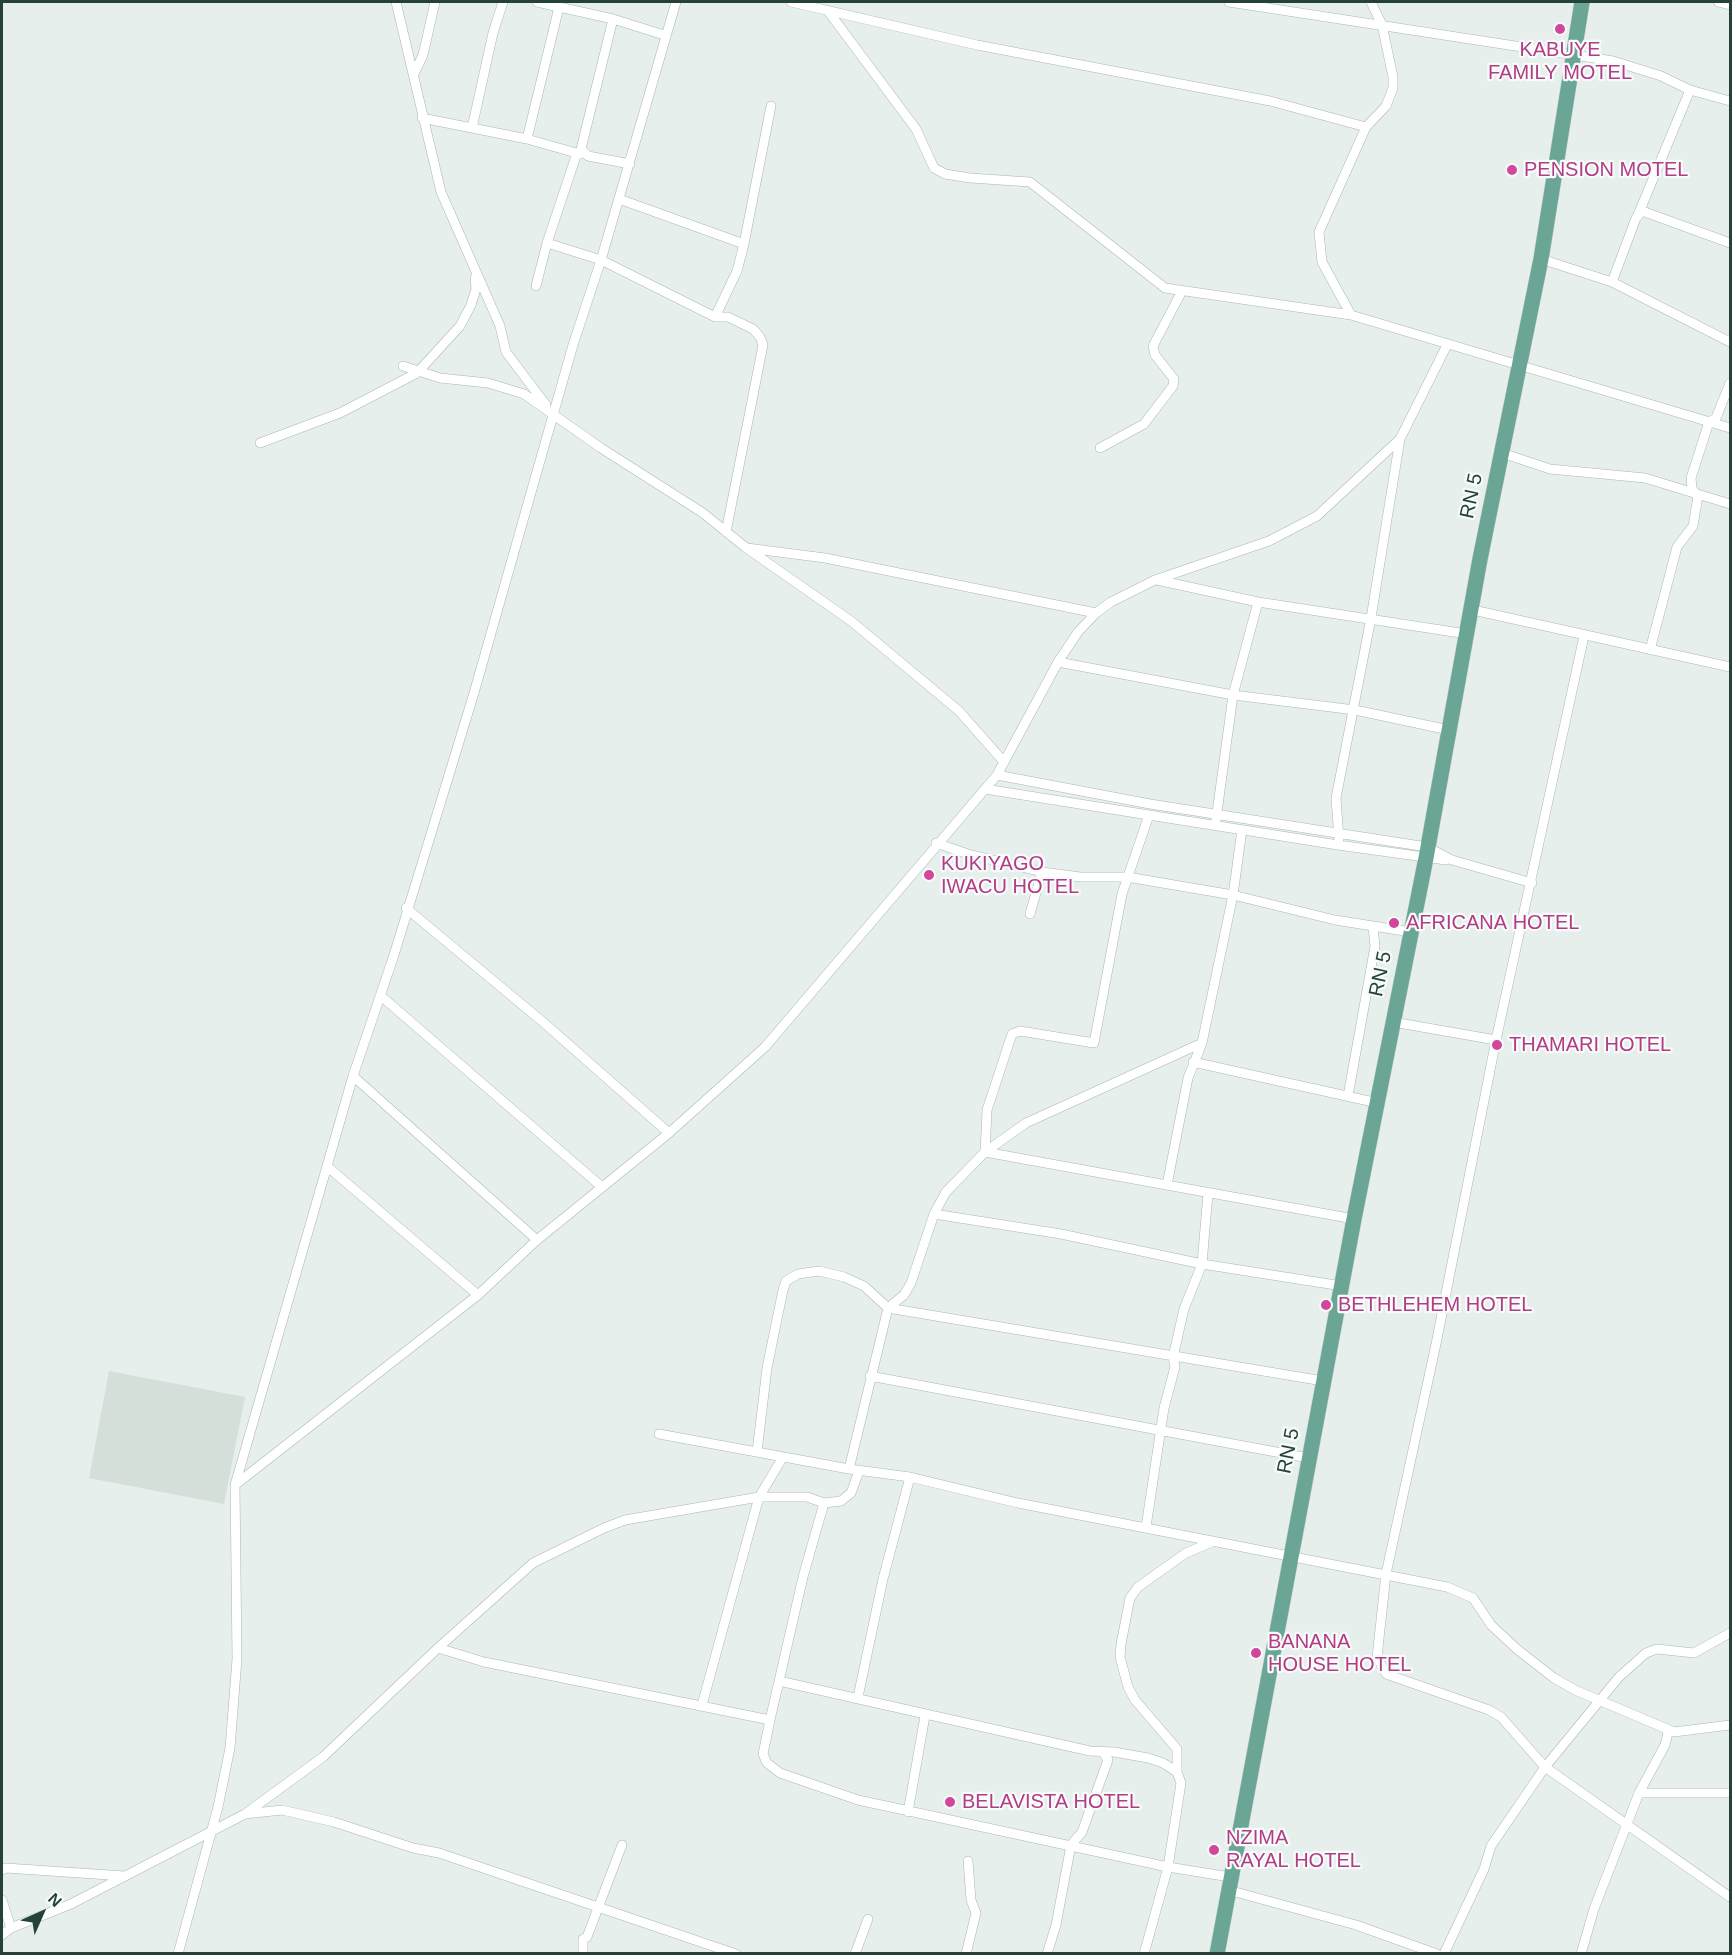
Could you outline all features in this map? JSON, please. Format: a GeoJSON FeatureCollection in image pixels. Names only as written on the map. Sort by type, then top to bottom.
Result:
{"type":"FeatureCollection","features":[{"type":"Feature","properties":{"kind":"main road","name":"RN 5"},"geometry":{"type":"LineString","coordinates":[[1217,1953],[1308,1458],[1427,853],[1473,610],[1480,559],[1541,259],[1582,2]]}},
{"type":"Feature","properties":{"kind":"street"},"geometry":{"type":"LineString","coordinates":[[396,2],[441,192],[500,326],[507,352],[552,413]]}},
{"type":"Feature","properties":{"kind":"street"},"geometry":{"type":"LineString","coordinates":[[414,75],[423,55],[435,2]]}},
{"type":"Feature","properties":{"kind":"street"},"geometry":{"type":"LineString","coordinates":[[472,128],[503,2]]}},
{"type":"Feature","properties":{"kind":"street"},"geometry":{"type":"LineString","coordinates":[[537,2],[613,19],[664,35]]}},
{"type":"Feature","properties":{"kind":"street"},"geometry":{"type":"LineString","coordinates":[[178,1953],[211,1834],[230,1748],[237,1659],[235,1485],[329,1168],[353,1076],[381,996],[406,908],[474,693],[552,413],[602,260],[664,35],[676,2]]}},
{"type":"Feature","properties":{"kind":"street"},"geometry":{"type":"LineString","coordinates":[[791,2],[988,48],[1270,101],[1365,127]]}},
{"type":"Feature","properties":{"kind":"street"},"geometry":{"type":"LineString","coordinates":[[1229,2],[1574,54],[1624,64],[1690,90],[1731,101]]}},
{"type":"Feature","properties":{"kind":"street"},"geometry":{"type":"LineString","coordinates":[[1351,315],[1322,262],[1319,232],[1365,127],[1386,106],[1393,88],[1394,77],[1382,25],[1371,2]]}},
{"type":"Feature","properties":{"kind":"street"},"geometry":{"type":"LineString","coordinates":[[1718,2],[1731,5]]}},
{"type":"Feature","properties":{"kind":"street"},"geometry":{"type":"LineString","coordinates":[[527,139],[559,7]]}},
{"type":"Feature","properties":{"kind":"street"},"geometry":{"type":"LineString","coordinates":[[828,11],[916,129],[934,168],[945,174],[970,178],[1030,182],[1165,288],[1351,315],[1731,428]]}},
{"type":"Feature","properties":{"kind":"street"},"geometry":{"type":"LineString","coordinates":[[588,156],[581,148],[581,143],[613,19]]}},
{"type":"Feature","properties":{"kind":"street"},"geometry":{"type":"LineString","coordinates":[[1612,282],[1690,90]]}},
{"type":"Feature","properties":{"kind":"street"},"geometry":{"type":"LineString","coordinates":[[715,317],[736,271],[744,244],[771,105]]}},
{"type":"Feature","properties":{"kind":"street"},"geometry":{"type":"LineString","coordinates":[[422,118],[527,139],[588,156],[630,164]]}},
{"type":"Feature","properties":{"kind":"street"},"geometry":{"type":"LineString","coordinates":[[536,286],[547,243],[577,153]]}},
{"type":"Feature","properties":{"kind":"street"},"geometry":{"type":"LineString","coordinates":[[619,200],[744,244]]}},
{"type":"Feature","properties":{"kind":"street"},"geometry":{"type":"LineString","coordinates":[[1638,215],[1645,211],[1731,243]]}},
{"type":"Feature","properties":{"kind":"street"},"geometry":{"type":"LineString","coordinates":[[547,243],[602,260],[715,317],[728,317],[753,329],[760,337],[763,345],[726,532]]}},
{"type":"Feature","properties":{"kind":"street"},"geometry":{"type":"LineString","coordinates":[[1541,259],[1612,282],[1731,342]]}},
{"type":"Feature","properties":{"kind":"street"},"geometry":{"type":"LineString","coordinates":[[260,442],[340,413],[417,372],[460,326],[476,289],[475,273]]}},
{"type":"Feature","properties":{"kind":"street"},"geometry":{"type":"LineString","coordinates":[[1100,448],[1144,424],[1173,386],[1172,375],[1155,355],[1153,346],[1182,291]]}},
{"type":"Feature","properties":{"kind":"street"},"geometry":{"type":"LineString","coordinates":[[1338,845],[1336,798],[1355,710],[1400,439],[1447,345]]}},
{"type":"Feature","properties":{"kind":"street"},"geometry":{"type":"LineString","coordinates":[[403,366],[417,372],[516,389],[703,513],[745,547],[851,621],[959,711],[1004,762]]}},
{"type":"Feature","properties":{"kind":"street"},"geometry":{"type":"LineString","coordinates":[[1698,496],[1692,489],[1691,478],[1709,422],[1716,418],[1731,383]]}},
{"type":"Feature","properties":{"kind":"street"},"geometry":{"type":"LineString","coordinates":[[235,1485],[478,1295],[537,1240],[669,1133],[765,1047],[936,843],[997,775],[1058,662],[1078,632],[1096,614],[1111,602],[1155,580],[1269,541],[1317,516],[1400,439]]}},
{"type":"Feature","properties":{"kind":"street"},"geometry":{"type":"LineString","coordinates":[[1502,453],[1550,469],[1645,478],[1698,496],[1731,504]]}},
{"type":"Feature","properties":{"kind":"street"},"geometry":{"type":"LineString","coordinates":[[1650,650],[1676,551],[1692,530],[1698,496]]}},
{"type":"Feature","properties":{"kind":"street"},"geometry":{"type":"LineString","coordinates":[[745,547],[825,558],[1096,614]]}},
{"type":"Feature","properties":{"kind":"street"},"geometry":{"type":"LineString","coordinates":[[1155,580],[1258,602],[1467,634]]}},
{"type":"Feature","properties":{"kind":"street"},"geometry":{"type":"LineString","coordinates":[[1216,826],[1215,815],[1233,695],[1258,602]]}},
{"type":"Feature","properties":{"kind":"street"},"geometry":{"type":"LineString","coordinates":[[1473,610],[1731,667]]}},
{"type":"Feature","properties":{"kind":"street"},"geometry":{"type":"LineString","coordinates":[[1584,636],[1496,1040],[1436,1344],[1386,1574],[1377,1649],[1380,1667],[1386,1674],[1489,1710],[1512,1726],[1545,1767],[1731,1897]]}},
{"type":"Feature","properties":{"kind":"street"},"geometry":{"type":"LineString","coordinates":[[1058,662],[1233,695],[1355,710],[1449,730]]}},
{"type":"Feature","properties":{"kind":"street"},"geometry":{"type":"LineString","coordinates":[[997,775],[1215,815],[1339,834],[1427,853],[1532,883]]}},
{"type":"Feature","properties":{"kind":"street"},"geometry":{"type":"LineString","coordinates":[[985,789],[1338,845],[1427,853]]}},
{"type":"Feature","properties":{"kind":"street"},"geometry":{"type":"LineString","coordinates":[[985,1152],[987,1110],[1012,1034],[1020,1031],[1094,1044],[1127,878],[1149,815]]}},
{"type":"Feature","properties":{"kind":"street"},"geometry":{"type":"LineString","coordinates":[[1167,1185],[1193,1062],[1202,1043],[1233,895],[1242,830]]}},
{"type":"Feature","properties":{"kind":"street"},"geometry":{"type":"LineString","coordinates":[[936,843],[977,857],[1042,872],[1080,877],[1127,878],[1233,895],[1373,927],[1411,932]]}},
{"type":"Feature","properties":{"kind":"street"},"geometry":{"type":"LineString","coordinates":[[1030,914],[1042,872]]}},
{"type":"Feature","properties":{"kind":"street"},"geometry":{"type":"LineString","coordinates":[[406,908],[543,1022],[669,1133]]}},
{"type":"Feature","properties":{"kind":"street"},"geometry":{"type":"LineString","coordinates":[[1348,1096],[1375,946],[1373,927]]}},
{"type":"Feature","properties":{"kind":"street"},"geometry":{"type":"LineString","coordinates":[[381,996],[602,1187]]}},
{"type":"Feature","properties":{"kind":"street"},"geometry":{"type":"LineString","coordinates":[[1393,1022],[1496,1040]]}},
{"type":"Feature","properties":{"kind":"street"},"geometry":{"type":"LineString","coordinates":[[849,1469],[888,1308],[904,1295],[911,1282],[934,1214],[946,1192],[985,1152],[1026,1124],[1202,1043]]}},
{"type":"Feature","properties":{"kind":"street"},"geometry":{"type":"LineString","coordinates":[[1193,1062],[1378,1103]]}},
{"type":"Feature","properties":{"kind":"street"},"geometry":{"type":"LineString","coordinates":[[353,1076],[537,1240]]}},
{"type":"Feature","properties":{"kind":"street"},"geometry":{"type":"LineString","coordinates":[[985,1152],[1354,1219]]}},
{"type":"Feature","properties":{"kind":"street"},"geometry":{"type":"LineString","coordinates":[[329,1168],[478,1295]]}},
{"type":"Feature","properties":{"kind":"street"},"geometry":{"type":"LineString","coordinates":[[1146,1527],[1161,1429],[1175,1367],[1173,1357],[1184,1309],[1202,1264],[1208,1193]]}},
{"type":"Feature","properties":{"kind":"street"},"geometry":{"type":"LineString","coordinates":[[934,1214],[1061,1234],[1202,1264],[1342,1286]]}},
{"type":"Feature","properties":{"kind":"street"},"geometry":{"type":"LineString","coordinates":[[757,1452],[767,1368],[786,1281],[798,1274],[819,1271],[844,1277],[864,1286],[888,1308],[1323,1381]]}},
{"type":"Feature","properties":{"kind":"street"},"geometry":{"type":"LineString","coordinates":[[870,1376],[1308,1458]]}},
{"type":"Feature","properties":{"kind":"street"},"geometry":{"type":"LineString","coordinates":[[659,1434],[859,1471],[910,1477],[1018,1503],[1447,1587],[1473,1598],[1491,1625],[1541,1668],[1575,1690],[1674,1732],[1731,1725]]}},
{"type":"Feature","properties":{"kind":"street"},"geometry":{"type":"LineString","coordinates":[[702,1705],[759,1497],[783,1457]]}},
{"type":"Feature","properties":{"kind":"street"},"geometry":{"type":"LineString","coordinates":[[2,1935],[11,1928],[71,1904],[211,1834],[245,1814],[323,1757],[438,1648],[533,1563],[604,1528],[625,1521],[759,1497],[807,1497],[824,1503],[841,1501],[851,1493],[859,1471]]}},
{"type":"Feature","properties":{"kind":"street"},"geometry":{"type":"LineString","coordinates":[[858,1697],[883,1579],[910,1477]]}},
{"type":"Feature","properties":{"kind":"street"},"geometry":{"type":"LineString","coordinates":[[824,1503],[763,1754],[767,1763],[780,1773],[858,1800],[1168,1867],[1229,1884],[1437,1953]]}},
{"type":"Feature","properties":{"kind":"street"},"geometry":{"type":"LineString","coordinates":[[1144,1953],[1168,1867],[1181,1791],[1177,1772],[1177,1749],[1171,1739],[1135,1700],[1128,1687],[1120,1657],[1121,1644],[1130,1598],[1138,1587],[1186,1553],[1213,1542]]}},
{"type":"Feature","properties":{"kind":"street"},"geometry":{"type":"LineString","coordinates":[[1444,1953],[1484,1869],[1491,1846],[1545,1767],[1619,1677],[1646,1653],[1657,1649],[1694,1653],[1731,1633]]}},
{"type":"Feature","properties":{"kind":"street"},"geometry":{"type":"LineString","coordinates":[[438,1648],[484,1662],[770,1720]]}},
{"type":"Feature","properties":{"kind":"street"},"geometry":{"type":"LineString","coordinates":[[779,1681],[858,1697],[925,1716],[1106,1756],[1117,1752],[1163,1763],[1177,1772]]}},
{"type":"Feature","properties":{"kind":"street"},"geometry":{"type":"LineString","coordinates":[[908,1812],[925,1716]]}},
{"type":"Feature","properties":{"kind":"street"},"geometry":{"type":"LineString","coordinates":[[1581,1953],[1639,1793],[1665,1745],[1668,1733],[1666,1728]]}},
{"type":"Feature","properties":{"kind":"street"},"geometry":{"type":"LineString","coordinates":[[1047,1953],[1056,1925],[1071,1845],[1082,1832],[1106,1756]]}},
{"type":"Feature","properties":{"kind":"street"},"geometry":{"type":"LineString","coordinates":[[1639,1793],[1731,1793]]}},
{"type":"Feature","properties":{"kind":"street"},"geometry":{"type":"LineString","coordinates":[[245,1814],[282,1810],[334,1822],[413,1848],[439,1853],[736,1953]]}},
{"type":"Feature","properties":{"kind":"street"},"geometry":{"type":"LineString","coordinates":[[1082,1832],[1095,1851]]}},
{"type":"Feature","properties":{"kind":"street"},"geometry":{"type":"LineString","coordinates":[[583,1953],[583,1939],[587,1937],[622,1845]]}},
{"type":"Feature","properties":{"kind":"street"},"geometry":{"type":"LineString","coordinates":[[966,1953],[976,1913],[971,1900],[968,1862]]}},
{"type":"Feature","properties":{"kind":"street"},"geometry":{"type":"LineString","coordinates":[[2,1870],[6,1868],[124,1876]]}},
{"type":"Feature","properties":{"kind":"street"},"geometry":{"type":"LineString","coordinates":[[2,1900],[11,1928]]}},
{"type":"Feature","properties":{"kind":"street"},"geometry":{"type":"LineString","coordinates":[[855,1953],[868,1919]]}},
{"type":"Feature","properties":{"kind":"shaded area"},"geometry":{"type":"Polygon","coordinates":[[[109,1371],[245,1397],[224,1504],[89,1478],[109,1371]]]}},
{"type":"Feature","properties":{"kind":"place","name":"KABUYE FAMILY MOTEL"},"geometry":{"type":"Point","coordinates":[1560,29]}},
{"type":"Feature","properties":{"kind":"place","name":"PENSION MOTEL"},"geometry":{"type":"Point","coordinates":[1512,170]}},
{"type":"Feature","properties":{"kind":"place","name":"KUKIYAGO IWACU HOTEL"},"geometry":{"type":"Point","coordinates":[929,875]}},
{"type":"Feature","properties":{"kind":"place","name":"AFRICANA HOTEL"},"geometry":{"type":"Point","coordinates":[1394,923]}},
{"type":"Feature","properties":{"kind":"place","name":"THAMARI HOTEL"},"geometry":{"type":"Point","coordinates":[1497,1045]}},
{"type":"Feature","properties":{"kind":"place","name":"BETHLEHEM HOTEL"},"geometry":{"type":"Point","coordinates":[1326,1305]}},
{"type":"Feature","properties":{"kind":"place","name":"BANANA HOUSE HOTEL"},"geometry":{"type":"Point","coordinates":[1256,1653]}},
{"type":"Feature","properties":{"kind":"place","name":"BELAVISTA HOTEL"},"geometry":{"type":"Point","coordinates":[950,1802]}},
{"type":"Feature","properties":{"kind":"place","name":"NZIMA RAYAL HOTEL"},"geometry":{"type":"Point","coordinates":[1214,1850]}}]}
